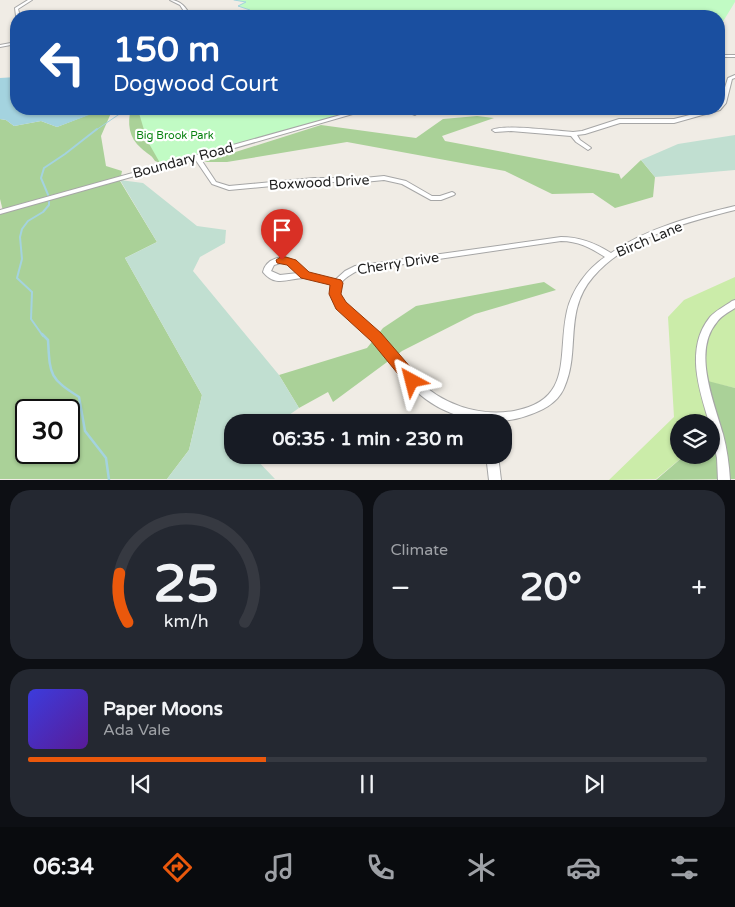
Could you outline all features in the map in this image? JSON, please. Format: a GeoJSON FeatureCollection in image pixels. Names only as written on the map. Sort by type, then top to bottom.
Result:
{"type":"FeatureCollection","features":[{"type":"Feature","properties":{"kind":"street"},"geometry":{"type":"LineString","coordinates":[[16,10],[30,0]]}},
{"type":"Feature","properties":{"kind":"street"},"geometry":{"type":"LineString","coordinates":[[172,0],[181,4],[185,10]]}},
{"type":"Feature","properties":{"kind":"street"},"geometry":{"type":"LineString","coordinates":[[725,96],[730,78],[735,76]]}},
{"type":"Feature","properties":{"kind":"street","name":"Boundary Road"},"geometry":{"type":"LineString","coordinates":[[0,212],[346,115]]}},
{"type":"Feature","properties":{"kind":"street"},"geometry":{"type":"LineString","coordinates":[[495,130],[511,129],[572,134],[589,131],[619,121],[674,121],[696,115]]}},
{"type":"Feature","properties":{"kind":"street"},"geometry":{"type":"LineString","coordinates":[[572,134],[588,148]]}},
{"type":"Feature","properties":{"kind":"street","name":"Boxwood Drive"},"geometry":{"type":"LineString","coordinates":[[196,157],[214,183],[229,188],[314,180],[384,178],[404,182],[432,198],[441,198],[452,194]]}},
{"type":"Feature","properties":{"kind":"street","name":"Birch Lane"},"geometry":{"type":"LineString","coordinates":[[512,415],[528,411],[545,402],[557,391],[567,370],[570,322],[574,304],[581,287],[590,274],[610,256],[660,232],[735,208]]}},
{"type":"Feature","properties":{"kind":"street","name":"Cherry Drive"},"geometry":{"type":"LineString","coordinates":[[337,283],[350,271],[362,268],[561,239],[579,240],[595,246],[610,256]]}},
{"type":"Feature","properties":{"kind":"street"},"geometry":{"type":"LineString","coordinates":[[305,275],[337,283],[335,294],[341,305],[376,337],[419,387],[435,400],[470,414]]}},
{"type":"Feature","properties":{"kind":"street"},"geometry":{"type":"LineString","coordinates":[[724,480],[721,449],[702,381],[701,351],[708,327],[724,310],[735,303]]}},
{"type":"Feature","properties":{"kind":"street"},"geometry":{"type":"LineString","coordinates":[[493,464],[495,480]]}},
{"type":"Feature","properties":{"kind":"green space"},"geometry":{"type":"Polygon","coordinates":[[[234,0],[735,0],[725,18],[725,10],[250,10],[238,6],[245,2],[234,0]]]}},
{"type":"Feature","properties":{"kind":"green space"},"geometry":{"type":"Polygon","coordinates":[[[88,115],[110,115],[101,136],[106,166],[122,171],[120,181],[157,242],[125,258],[202,395],[189,450],[167,479],[0,479],[0,215],[3,211],[0,199],[0,119],[6,120],[14,126],[41,121],[57,127],[88,115]]]}},
{"type":"Feature","properties":{"kind":"green space"},"geometry":{"type":"Polygon","coordinates":[[[130,115],[224,115],[163,164],[155,161],[137,144],[130,130],[130,115]]]}},
{"type":"Feature","properties":{"kind":"green space","name":"Big Brook Park"},"geometry":{"type":"Polygon","coordinates":[[[140,115],[340,115],[163,164],[160,163],[147,140],[140,115]]]}},
{"type":"Feature","properties":{"kind":"green space"},"geometry":{"type":"Polygon","coordinates":[[[477,116],[494,118],[442,136],[445,141],[619,174],[621,179],[641,160],[655,177],[653,197],[615,208],[593,193],[552,194],[505,171],[347,142],[227,162],[204,162],[321,125],[416,138],[443,119],[477,116]]]}},
{"type":"Feature","properties":{"kind":"green space"},"geometry":{"type":"Polygon","coordinates":[[[735,135],[735,170],[655,177],[641,160],[678,144],[735,135]]]}},
{"type":"Feature","properties":{"kind":"green space"},"geometry":{"type":"Polygon","coordinates":[[[120,180],[143,183],[197,226],[226,230],[225,243],[200,257],[193,271],[279,375],[299,408],[290,414],[224,414],[224,464],[261,464],[275,479],[167,479],[189,450],[202,395],[125,258],[157,242],[120,180]]]}},
{"type":"Feature","properties":{"kind":"green space"},"geometry":{"type":"Polygon","coordinates":[[[735,277],[735,388],[700,380],[710,414],[674,414],[668,317],[684,300],[735,277]]]}},
{"type":"Feature","properties":{"kind":"green space"},"geometry":{"type":"Polygon","coordinates":[[[544,282],[556,290],[475,314],[402,351],[333,402],[328,392],[299,408],[279,375],[367,348],[383,328],[416,306],[544,282]]]}},
{"type":"Feature","properties":{"kind":"green space"},"geometry":{"type":"Polygon","coordinates":[[[700,379],[735,388],[735,479],[656,480],[675,464],[720,464],[720,414],[710,414],[700,379]]]}},
{"type":"Feature","properties":{"kind":"green space"},"geometry":{"type":"Polygon","coordinates":[[[670,421],[670,464],[674,464],[656,479],[609,480],[670,421]]]}},
{"type":"Feature","properties":{"kind":"water"},"geometry":{"type":"Polygon","coordinates":[[[10,77],[10,115],[89,115],[57,127],[41,121],[14,126],[6,120],[0,119],[0,78],[10,77]]]}},
{"type":"Feature","properties":{"kind":"waterway"},"geometry":{"type":"LineString","coordinates":[[234,0],[246,2],[238,6],[250,10]]}},
{"type":"Feature","properties":{"kind":"waterway"},"geometry":{"type":"LineString","coordinates":[[96,130],[118,115]]}},
{"type":"Feature","properties":{"kind":"waterway"},"geometry":{"type":"LineString","coordinates":[[43,336],[31,319],[32,292],[17,278],[22,259],[20,237],[22,229],[28,221],[43,212],[49,205],[49,197],[41,178],[44,168],[97,129]]}},
{"type":"Feature","properties":{"kind":"waterway"},"geometry":{"type":"LineString","coordinates":[[42,334],[48,340],[49,361],[53,374],[62,385],[79,397],[85,431],[106,458],[109,480]]}},
{"type":"Feature","properties":{"kind":"route"},"geometry":{"type":"LineString","coordinates":[[282,260],[292,262],[305,275],[337,283],[335,294],[341,305],[376,337],[412,381]]}}]}
